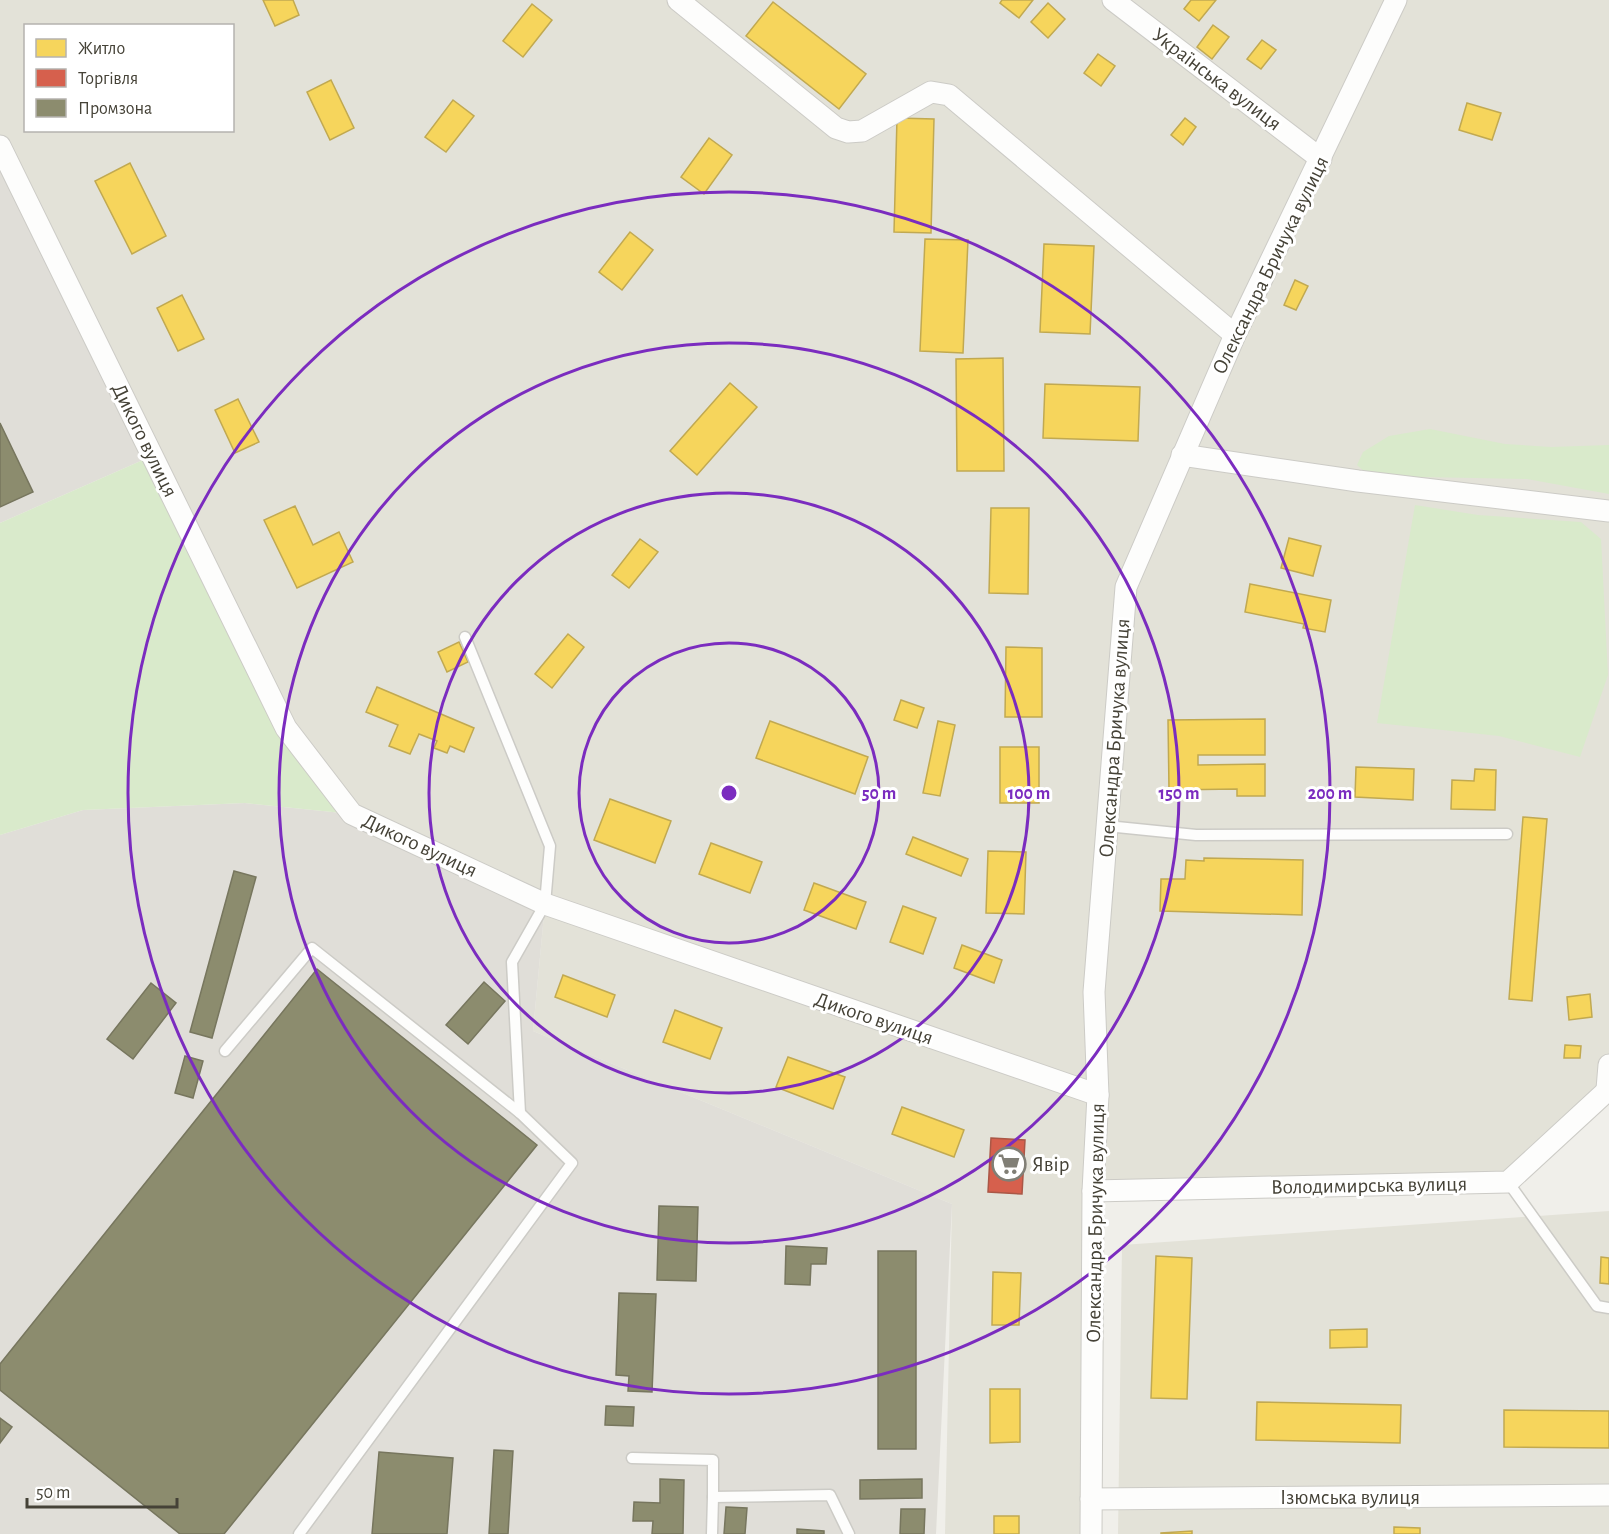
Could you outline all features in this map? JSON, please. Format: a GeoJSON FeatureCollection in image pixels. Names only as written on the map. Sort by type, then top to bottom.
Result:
{"type":"FeatureCollection","features":[{"type":"Feature","properties":{"kind":"street"},"geometry":{"type":"LineString","coordinates":[[678,0],[836,128],[848,132],[862,131],[931,92],[949,95],[1235,335]]}},
{"type":"Feature","properties":{"kind":"street","name":"Українська вулиця"},"geometry":{"type":"LineString","coordinates":[[1113,0],[1321,159]]}},
{"type":"Feature","properties":{"kind":"street","name":"Олександра Бричука вулиця"},"geometry":{"type":"LineString","coordinates":[[1091,1534],[1093,1191],[1098,1095],[1094,992],[1126,587],[1235,335],[1396,0]]}},
{"type":"Feature","properties":{"kind":"street","name":"Дикого вулиця"},"geometry":{"type":"LineString","coordinates":[[0,146],[286,728],[352,814],[545,904],[1098,1095]]}},
{"type":"Feature","properties":{"kind":"street"},"geometry":{"type":"LineString","coordinates":[[1182,455],[1358,481],[1609,511]]}},
{"type":"Feature","properties":{"kind":"street"},"geometry":{"type":"LineString","coordinates":[[1508,1182],[1608,1089],[1609,1065]]}},
{"type":"Feature","properties":{"kind":"street","name":"Володимирська вулиця"},"geometry":{"type":"LineString","coordinates":[[1093,1191],[1508,1182]]}},
{"type":"Feature","properties":{"kind":"street","name":"Ізюмська вулиця"},"geometry":{"type":"LineString","coordinates":[[1091,1499],[1609,1496]]}},
{"type":"Feature","properties":{"kind":"lane"},"geometry":{"type":"LineString","coordinates":[[465,637],[550,846],[545,904],[513,962],[520,1113]]}},
{"type":"Feature","properties":{"kind":"lane"},"geometry":{"type":"LineString","coordinates":[[1107,826],[1196,835],[1507,834]]}},
{"type":"Feature","properties":{"kind":"lane"},"geometry":{"type":"LineString","coordinates":[[225,1051],[312,948],[520,1113],[572,1163],[299,1534]]}},
{"type":"Feature","properties":{"kind":"lane"},"geometry":{"type":"LineString","coordinates":[[1508,1182],[1597,1306],[1609,1308]]}},
{"type":"Feature","properties":{"kind":"lane"},"geometry":{"type":"LineString","coordinates":[[632,1458],[713,1460],[712,1534]]}},
{"type":"Feature","properties":{"kind":"lane"},"geometry":{"type":"LineString","coordinates":[[713,1497],[830,1495],[849,1534]]}},
{"type":"Feature","properties":{"kind":"shaded area"},"geometry":{"type":"Polygon","coordinates":[[[0,0],[1609,0],[1609,1065],[1607,1089],[1508,1182],[1093,1191],[1087,1534],[945,1534],[952,1204],[533,1031],[545,904],[352,814],[286,728],[0,146],[0,0]]]}},
{"type":"Feature","properties":{"kind":"shaded area"},"geometry":{"type":"Polygon","coordinates":[[[0,146],[152,456],[0,523],[0,146]]]}},
{"type":"Feature","properties":{"kind":"shaded area"},"geometry":{"type":"Polygon","coordinates":[[[245,803],[352,814],[545,904],[533,1031],[952,1204],[936,1534],[0,1534],[0,835],[83,810],[245,803]]]}},
{"type":"Feature","properties":{"kind":"shaded area"},"geometry":{"type":"Polygon","coordinates":[[[1609,1211],[1609,1534],[1118,1534],[1122,1245],[1609,1211]]]}},
{"type":"Feature","properties":{"kind":"green space"},"geometry":{"type":"Polygon","coordinates":[[[1430,429],[1505,444],[1551,447],[1609,445],[1609,494],[1527,479],[1369,476],[1357,465],[1363,452],[1389,436],[1430,429]]]}},
{"type":"Feature","properties":{"kind":"green space"},"geometry":{"type":"Polygon","coordinates":[[[152,456],[286,728],[352,814],[245,803],[83,810],[0,835],[0,523],[152,456]]]}},
{"type":"Feature","properties":{"kind":"green space"},"geometry":{"type":"Polygon","coordinates":[[[1415,505],[1478,515],[1581,522],[1601,539],[1608,675],[1580,757],[1499,736],[1377,723],[1415,505]]]}},
{"type":"Feature","properties":{"kind":"building: Житло"},"geometry":{"type":"Polygon","coordinates":[[[263,0],[293,0],[299,15],[275,26],[263,0]]]}},
{"type":"Feature","properties":{"kind":"building: Житло"},"geometry":{"type":"Polygon","coordinates":[[[1002,0],[1033,0],[1019,18],[1000,3],[1002,0]]]}},
{"type":"Feature","properties":{"kind":"building: Житло"},"geometry":{"type":"Polygon","coordinates":[[[1191,0],[1216,0],[1199,21],[1184,9],[1191,0]]]}},
{"type":"Feature","properties":{"kind":"building: Житло"},"geometry":{"type":"Polygon","coordinates":[[[773,2],[866,74],[839,109],[746,36],[773,2]]]}},
{"type":"Feature","properties":{"kind":"building: Житло"},"geometry":{"type":"Polygon","coordinates":[[[1048,3],[1065,19],[1048,38],[1031,22],[1048,3]]]}},
{"type":"Feature","properties":{"kind":"building: Житло"},"geometry":{"type":"Polygon","coordinates":[[[532,4],[552,20],[523,57],[503,41],[532,4]]]}},
{"type":"Feature","properties":{"kind":"building: Житло"},"geometry":{"type":"Polygon","coordinates":[[[1213,25],[1229,37],[1212,59],[1197,47],[1213,25]]]}},
{"type":"Feature","properties":{"kind":"building: Житло"},"geometry":{"type":"Polygon","coordinates":[[[1262,40],[1276,50],[1261,69],[1247,59],[1262,40]]]}},
{"type":"Feature","properties":{"kind":"building: Житло"},"geometry":{"type":"Polygon","coordinates":[[[1098,54],[1115,66],[1101,86],[1084,73],[1098,54]]]}},
{"type":"Feature","properties":{"kind":"building: Житло"},"geometry":{"type":"Polygon","coordinates":[[[331,80],[354,128],[330,140],[307,92],[331,80]]]}},
{"type":"Feature","properties":{"kind":"building: Житло"},"geometry":{"type":"Polygon","coordinates":[[[453,100],[474,116],[446,152],[425,137],[453,100]]]}},
{"type":"Feature","properties":{"kind":"building: Житло"},"geometry":{"type":"Polygon","coordinates":[[[1467,103],[1501,113],[1492,140],[1459,130],[1467,103]]]}},
{"type":"Feature","properties":{"kind":"building: Житло"},"geometry":{"type":"Polygon","coordinates":[[[897,118],[934,119],[931,233],[894,232],[897,118]]]}},
{"type":"Feature","properties":{"kind":"building: Житло"},"geometry":{"type":"Polygon","coordinates":[[[1185,118],[1196,127],[1183,145],[1171,135],[1185,118]]]}},
{"type":"Feature","properties":{"kind":"building: Житло"},"geometry":{"type":"Polygon","coordinates":[[[709,138],[732,155],[704,194],[681,177],[709,138]]]}},
{"type":"Feature","properties":{"kind":"building: Житло"},"geometry":{"type":"Polygon","coordinates":[[[130,163],[166,236],[132,254],[95,181],[130,163]]]}},
{"type":"Feature","properties":{"kind":"building: Житло"},"geometry":{"type":"Polygon","coordinates":[[[630,232],[653,250],[622,290],[599,272],[630,232]]]}},
{"type":"Feature","properties":{"kind":"building: Житло"},"geometry":{"type":"Polygon","coordinates":[[[925,239],[968,240],[963,353],[920,351],[925,239]]]}},
{"type":"Feature","properties":{"kind":"building: Житло"},"geometry":{"type":"Polygon","coordinates":[[[1044,244],[1094,246],[1090,334],[1040,332],[1044,244]]]}},
{"type":"Feature","properties":{"kind":"building: Житло"},"geometry":{"type":"Polygon","coordinates":[[[1295,280],[1308,286],[1296,310],[1284,305],[1295,280]]]}},
{"type":"Feature","properties":{"kind":"building: Житло"},"geometry":{"type":"Polygon","coordinates":[[[182,295],[204,339],[178,351],[157,308],[182,295]]]}},
{"type":"Feature","properties":{"kind":"building: Житло"},"geometry":{"type":"Polygon","coordinates":[[[1003,358],[1004,471],[957,471],[956,359],[1003,358]]]}},
{"type":"Feature","properties":{"kind":"building: Житло"},"geometry":{"type":"Polygon","coordinates":[[[730,383],[757,407],[697,475],[670,451],[730,383]]]}},
{"type":"Feature","properties":{"kind":"building: Житло"},"geometry":{"type":"Polygon","coordinates":[[[1045,384],[1140,387],[1138,441],[1043,438],[1045,384]]]}},
{"type":"Feature","properties":{"kind":"building: Житло"},"geometry":{"type":"Polygon","coordinates":[[[238,399],[259,442],[235,453],[215,410],[238,399]]]}},
{"type":"Feature","properties":{"kind":"building: Житло"},"geometry":{"type":"Polygon","coordinates":[[[295,506],[313,545],[339,532],[353,562],[297,588],[264,520],[295,506]]]}},
{"type":"Feature","properties":{"kind":"building: Житло"},"geometry":{"type":"Polygon","coordinates":[[[991,508],[1029,508],[1028,594],[989,593],[991,508]]]}},
{"type":"Feature","properties":{"kind":"building: Житло"},"geometry":{"type":"Polygon","coordinates":[[[1289,538],[1321,546],[1313,576],[1281,568],[1289,538]]]}},
{"type":"Feature","properties":{"kind":"building: Житло"},"geometry":{"type":"Polygon","coordinates":[[[640,539],[658,552],[629,588],[612,575],[640,539]]]}},
{"type":"Feature","properties":{"kind":"building: Житло"},"geometry":{"type":"Polygon","coordinates":[[[1250,584],[1331,600],[1325,632],[1303,628],[1304,624],[1245,612],[1250,584]]]}},
{"type":"Feature","properties":{"kind":"building: Житло"},"geometry":{"type":"Polygon","coordinates":[[[568,634],[584,647],[552,688],[535,674],[568,634]]]}},
{"type":"Feature","properties":{"kind":"building: Житло"},"geometry":{"type":"Polygon","coordinates":[[[459,642],[468,662],[447,672],[438,652],[459,642]]]}},
{"type":"Feature","properties":{"kind":"building: Житло"},"geometry":{"type":"Polygon","coordinates":[[[1006,647],[1042,648],[1042,717],[1005,717],[1006,647]]]}},
{"type":"Feature","properties":{"kind":"building: Житло"},"geometry":{"type":"Polygon","coordinates":[[[377,687],[474,728],[464,752],[450,746],[447,753],[434,748],[437,741],[419,734],[410,754],[389,746],[398,725],[366,712],[377,687]]]}},
{"type":"Feature","properties":{"kind":"building: Житло"},"geometry":{"type":"Polygon","coordinates":[[[901,700],[924,708],[917,728],[894,720],[901,700]]]}},
{"type":"Feature","properties":{"kind":"building: Житло"},"geometry":{"type":"Polygon","coordinates":[[[1265,719],[1265,755],[1198,755],[1198,765],[1265,764],[1265,796],[1237,796],[1237,789],[1169,790],[1168,720],[1265,719]]]}},
{"type":"Feature","properties":{"kind":"building: Житло"},"geometry":{"type":"Polygon","coordinates":[[[770,721],[868,757],[855,794],[756,758],[770,721]]]}},
{"type":"Feature","properties":{"kind":"building: Житло"},"geometry":{"type":"Polygon","coordinates":[[[938,721],[955,725],[940,796],[923,793],[938,721]]]}},
{"type":"Feature","properties":{"kind":"building: Житло"},"geometry":{"type":"Polygon","coordinates":[[[1000,747],[1039,747],[1039,803],[1000,803],[1000,747]]]}},
{"type":"Feature","properties":{"kind":"building: Житло"},"geometry":{"type":"Polygon","coordinates":[[[1356,767],[1414,769],[1413,800],[1355,797],[1356,767]]]}},
{"type":"Feature","properties":{"kind":"building: Житло"},"geometry":{"type":"Polygon","coordinates":[[[1475,769],[1496,770],[1495,810],[1451,809],[1452,780],[1474,781],[1475,769]]]}},
{"type":"Feature","properties":{"kind":"building: Житло"},"geometry":{"type":"Polygon","coordinates":[[[610,799],[671,821],[655,863],[594,840],[610,799]]]}},
{"type":"Feature","properties":{"kind":"building: Житло"},"geometry":{"type":"Polygon","coordinates":[[[1523,817],[1547,819],[1532,1001],[1509,999],[1523,817]]]}},
{"type":"Feature","properties":{"kind":"building: Житло"},"geometry":{"type":"Polygon","coordinates":[[[913,837],[968,859],[961,876],[906,854],[913,837]]]}},
{"type":"Feature","properties":{"kind":"building: Житло"},"geometry":{"type":"Polygon","coordinates":[[[711,843],[762,862],[750,893],[699,874],[711,843]]]}},
{"type":"Feature","properties":{"kind":"building: Житло"},"geometry":{"type":"Polygon","coordinates":[[[988,851],[1026,852],[1024,914],[986,913],[988,851]]]}},
{"type":"Feature","properties":{"kind":"building: Житло"},"geometry":{"type":"Polygon","coordinates":[[[1204,858],[1303,860],[1302,915],[1160,911],[1161,879],[1185,879],[1186,860],[1204,861],[1204,858]]]}},
{"type":"Feature","properties":{"kind":"building: Житло"},"geometry":{"type":"Polygon","coordinates":[[[814,883],[866,902],[856,929],[804,910],[814,883]]]}},
{"type":"Feature","properties":{"kind":"building: Житло"},"geometry":{"type":"Polygon","coordinates":[[[903,906],[936,918],[923,954],[890,942],[903,906]]]}},
{"type":"Feature","properties":{"kind":"building: Житло"},"geometry":{"type":"Polygon","coordinates":[[[962,945],[1002,960],[994,983],[954,968],[962,945]]]}},
{"type":"Feature","properties":{"kind":"building: Житло"},"geometry":{"type":"Polygon","coordinates":[[[563,975],[615,995],[607,1017],[555,997],[563,975]]]}},
{"type":"Feature","properties":{"kind":"building: Житло"},"geometry":{"type":"Polygon","coordinates":[[[1590,994],[1592,1017],[1569,1020],[1567,997],[1590,994]]]}},
{"type":"Feature","properties":{"kind":"building: Житло"},"geometry":{"type":"Polygon","coordinates":[[[675,1010],[722,1028],[710,1059],[663,1042],[675,1010]]]}},
{"type":"Feature","properties":{"kind":"building: Житло"},"geometry":{"type":"Polygon","coordinates":[[[1565,1045],[1581,1046],[1580,1058],[1564,1058],[1565,1045]]]}},
{"type":"Feature","properties":{"kind":"building: Житло"},"geometry":{"type":"Polygon","coordinates":[[[788,1057],[845,1077],[833,1109],[776,1087],[788,1057]]]}},
{"type":"Feature","properties":{"kind":"building: Житло"},"geometry":{"type":"Polygon","coordinates":[[[902,1107],[964,1130],[954,1157],[892,1134],[902,1107]]]}},
{"type":"Feature","properties":{"kind":"building: Житло"},"geometry":{"type":"Polygon","coordinates":[[[1156,1256],[1192,1258],[1187,1399],[1151,1398],[1156,1256]]]}},
{"type":"Feature","properties":{"kind":"building: Житло"},"geometry":{"type":"Polygon","coordinates":[[[1601,1257],[1609,1258],[1609,1284],[1600,1283],[1601,1257]]]}},
{"type":"Feature","properties":{"kind":"building: Житло"},"geometry":{"type":"Polygon","coordinates":[[[993,1272],[1021,1273],[1019,1325],[992,1325],[993,1272]]]}},
{"type":"Feature","properties":{"kind":"building: Житло"},"geometry":{"type":"Polygon","coordinates":[[[1367,1329],[1367,1347],[1330,1348],[1330,1330],[1367,1329]]]}},
{"type":"Feature","properties":{"kind":"building: Житло"},"geometry":{"type":"Polygon","coordinates":[[[990,1389],[1020,1389],[1020,1442],[990,1443],[990,1389]]]}},
{"type":"Feature","properties":{"kind":"building: Житло"},"geometry":{"type":"Polygon","coordinates":[[[1257,1402],[1401,1405],[1400,1443],[1256,1440],[1257,1402]]]}},
{"type":"Feature","properties":{"kind":"building: Житло"},"geometry":{"type":"Polygon","coordinates":[[[1504,1410],[1609,1411],[1609,1448],[1504,1447],[1504,1410]]]}},
{"type":"Feature","properties":{"kind":"building: Житло"},"geometry":{"type":"Polygon","coordinates":[[[994,1516],[1019,1516],[1019,1534],[994,1534],[994,1516]]]}},
{"type":"Feature","properties":{"kind":"building: Житло"},"geometry":{"type":"Polygon","coordinates":[[[1394,1527],[1420,1528],[1420,1534],[1394,1534],[1394,1527]]]}},
{"type":"Feature","properties":{"kind":"building: Житло"},"geometry":{"type":"Polygon","coordinates":[[[1192,1531],[1192,1534],[1161,1534],[1161,1533],[1192,1531]]]}},
{"type":"Feature","properties":{"kind":"building: Торгівля"},"geometry":{"type":"Polygon","coordinates":[[[991,1138],[1025,1140],[1022,1194],[988,1192],[991,1138]]]}},
{"type":"Feature","properties":{"kind":"building: Промзона"},"geometry":{"type":"Polygon","coordinates":[[[0,423],[33,492],[0,507],[0,423]]]}},
{"type":"Feature","properties":{"kind":"building: Промзона"},"geometry":{"type":"Polygon","coordinates":[[[234,871],[256,877],[212,1038],[190,1032],[234,871]]]}},
{"type":"Feature","properties":{"kind":"building: Промзона"},"geometry":{"type":"Polygon","coordinates":[[[317,969],[537,1145],[224,1534],[180,1534],[0,1390],[0,1364],[317,969]]]}},
{"type":"Feature","properties":{"kind":"building: Промзона"},"geometry":{"type":"Polygon","coordinates":[[[484,982],[505,1001],[468,1044],[446,1025],[484,982]]]}},
{"type":"Feature","properties":{"kind":"building: Промзона"},"geometry":{"type":"Polygon","coordinates":[[[151,983],[176,1003],[133,1059],[107,1039],[151,983]]]}},
{"type":"Feature","properties":{"kind":"building: Промзона"},"geometry":{"type":"Polygon","coordinates":[[[185,1056],[203,1061],[193,1098],[175,1093],[185,1056]]]}},
{"type":"Feature","properties":{"kind":"building: Промзона"},"geometry":{"type":"Polygon","coordinates":[[[659,1206],[698,1207],[696,1281],[657,1280],[659,1206]]]}},
{"type":"Feature","properties":{"kind":"building: Промзона"},"geometry":{"type":"Polygon","coordinates":[[[786,1246],[827,1248],[826,1264],[811,1264],[810,1285],[785,1284],[786,1246]]]}},
{"type":"Feature","properties":{"kind":"building: Промзона"},"geometry":{"type":"Polygon","coordinates":[[[878,1251],[916,1251],[916,1449],[878,1449],[878,1251]]]}},
{"type":"Feature","properties":{"kind":"building: Промзона"},"geometry":{"type":"Polygon","coordinates":[[[619,1293],[656,1294],[652,1392],[628,1391],[629,1376],[616,1375],[619,1293]]]}},
{"type":"Feature","properties":{"kind":"building: Промзона"},"geometry":{"type":"Polygon","coordinates":[[[606,1406],[634,1407],[633,1426],[605,1425],[606,1406]]]}},
{"type":"Feature","properties":{"kind":"building: Промзона"},"geometry":{"type":"Polygon","coordinates":[[[0,1418],[12,1427],[0,1443],[0,1418]]]}},
{"type":"Feature","properties":{"kind":"building: Промзона"},"geometry":{"type":"Polygon","coordinates":[[[494,1450],[513,1451],[508,1534],[489,1534],[494,1450]]]}},
{"type":"Feature","properties":{"kind":"building: Промзона"},"geometry":{"type":"Polygon","coordinates":[[[379,1452],[453,1458],[447,1534],[372,1534],[379,1452]]]}},
{"type":"Feature","properties":{"kind":"building: Промзона"},"geometry":{"type":"Polygon","coordinates":[[[660,1479],[684,1480],[683,1534],[652,1534],[653,1521],[633,1521],[634,1502],[660,1503],[660,1479]]]}},
{"type":"Feature","properties":{"kind":"building: Промзона"},"geometry":{"type":"Polygon","coordinates":[[[922,1479],[922,1498],[860,1499],[860,1480],[922,1479]]]}},
{"type":"Feature","properties":{"kind":"building: Промзона"},"geometry":{"type":"Polygon","coordinates":[[[726,1507],[747,1508],[745,1534],[724,1534],[726,1507]]]}},
{"type":"Feature","properties":{"kind":"building: Промзона"},"geometry":{"type":"Polygon","coordinates":[[[901,1509],[925,1509],[924,1534],[900,1534],[901,1509]]]}},
{"type":"Feature","properties":{"kind":"building: Промзона"},"geometry":{"type":"Polygon","coordinates":[[[797,1529],[824,1531],[824,1534],[797,1534],[797,1529]]]}},
{"type":"Feature","properties":{"kind":"place","name":"Явiр"},"geometry":{"type":"Point","coordinates":[1009,1164]}}]}
